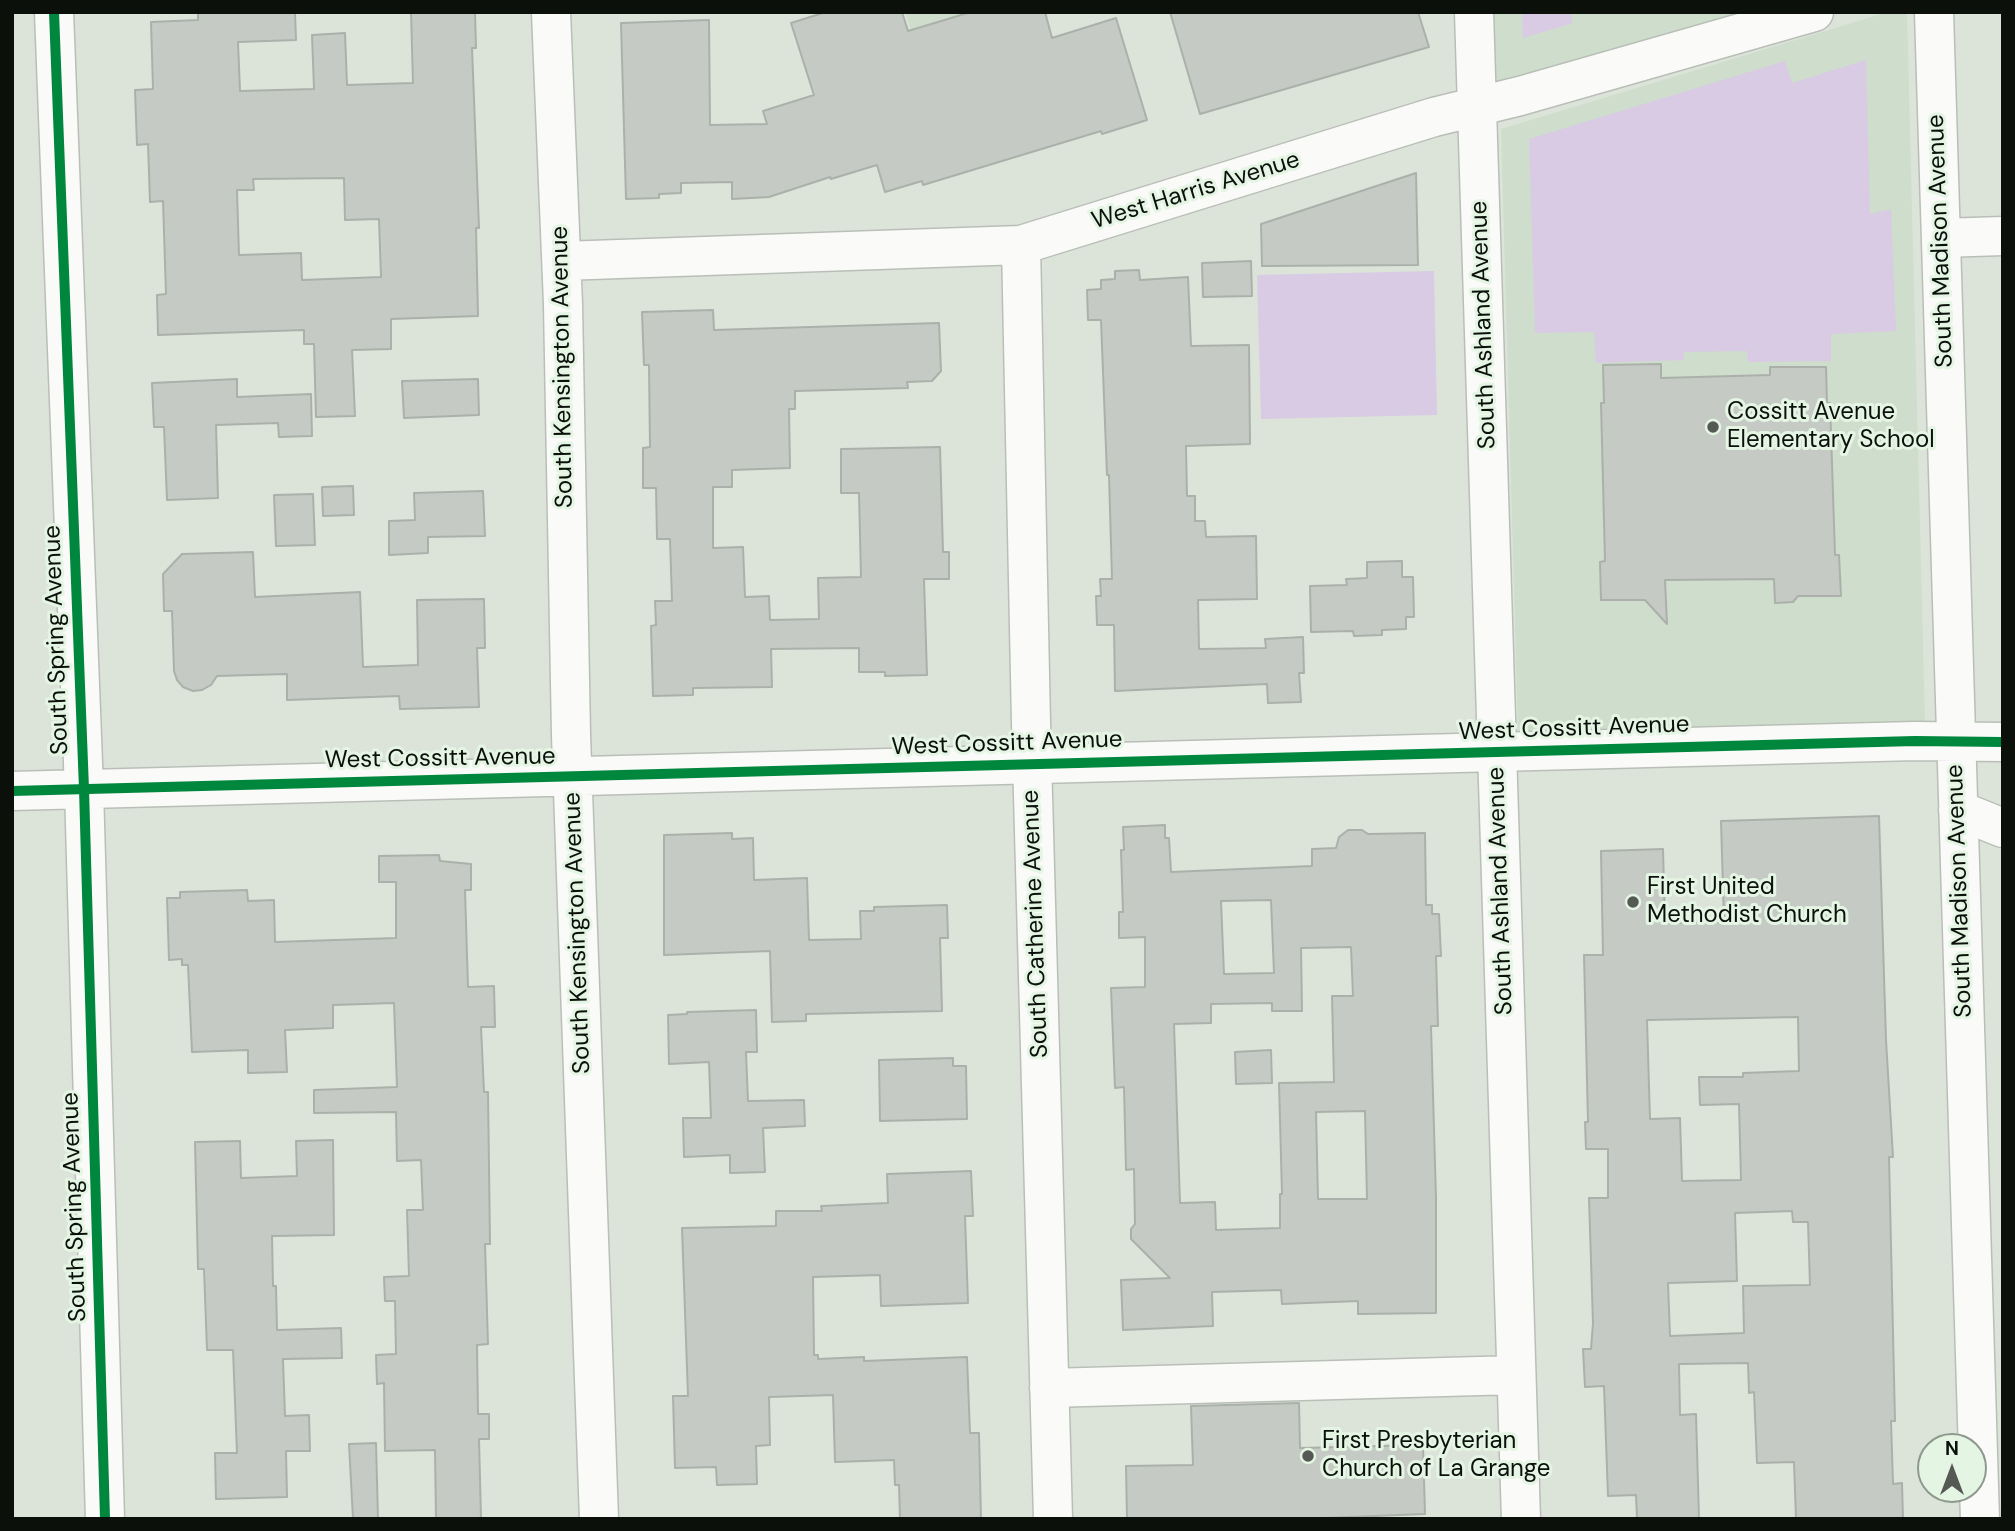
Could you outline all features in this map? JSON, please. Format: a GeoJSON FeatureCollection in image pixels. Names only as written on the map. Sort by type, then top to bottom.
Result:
{"type":"FeatureCollection","features":[{"type":"Feature","properties":{"kind":"street","name":"South Spring Avenue"},"geometry":{"type":"LineString","coordinates":[[54,12],[84,789],[104,1519]]}},
{"type":"Feature","properties":{"kind":"street","name":"South Kensington Avenue"},"geometry":{"type":"LineString","coordinates":[[551,12],[562,261],[572,777],[599,1519]]}},
{"type":"Feature","properties":{"kind":"street","name":"South Ashland Avenue"},"geometry":{"type":"LineString","coordinates":[[1474,12],[1521,1519]]}},
{"type":"Feature","properties":{"kind":"street","name":"West Harris Avenue"},"geometry":{"type":"LineString","coordinates":[[562,261],[1021,246],[1434,117],[1814,12]]}},
{"type":"Feature","properties":{"kind":"street","name":"South Madison Avenue"},"geometry":{"type":"LineString","coordinates":[[1934,12],[1980,1519]]}},
{"type":"Feature","properties":{"kind":"street"},"geometry":{"type":"LineString","coordinates":[[1941,238],[2003,236]]}},
{"type":"Feature","properties":{"kind":"street","name":"South Catherine Avenue"},"geometry":{"type":"LineString","coordinates":[[1021,246],[1053,1519]]}},
{"type":"Feature","properties":{"kind":"street","name":"West Cossitt Avenue"},"geometry":{"type":"LineString","coordinates":[[12,791],[1497,752],[1956,741],[2003,743]]}},
{"type":"Feature","properties":{"kind":"street"},"geometry":{"type":"LineString","coordinates":[[1958,810],[2003,828]]}},
{"type":"Feature","properties":{"kind":"street"},"geometry":{"type":"LineString","coordinates":[[1049,1388],[1516,1375]]}},
{"type":"Feature","properties":{"kind":"shaded area"},"geometry":{"type":"Polygon","coordinates":[[[905,12],[975,12],[911,32],[905,12]]]}},
{"type":"Feature","properties":{"kind":"shaded area"},"geometry":{"type":"Polygon","coordinates":[[[1478,12],[1795,12],[1480,104],[1478,12]]]}},
{"type":"Feature","properties":{"kind":"shaded area"},"geometry":{"type":"Polygon","coordinates":[[[1522,12],[1570,12],[1573,23],[1523,38],[1522,12]]]}},
{"type":"Feature","properties":{"kind":"shaded area","name":"Cossitt Avenue Elementary School"},"geometry":{"type":"Polygon","coordinates":[[[1888,12],[1907,12],[1925,724],[1518,733],[1501,129],[1888,12]]]}},
{"type":"Feature","properties":{"kind":"shaded area"},"geometry":{"type":"Polygon","coordinates":[[[1866,60],[1870,214],[1891,209],[1896,331],[1831,334],[1831,361],[1748,362],[1747,351],[1684,352],[1684,360],[1596,363],[1594,332],[1535,333],[1529,139],[1785,61],[1792,83],[1866,60]]]}},
{"type":"Feature","properties":{"kind":"shaded area"},"geometry":{"type":"Polygon","coordinates":[[[1434,271],[1437,415],[1261,419],[1257,275],[1434,271]]]}},
{"type":"Feature","properties":{"kind":"building"},"geometry":{"type":"Polygon","coordinates":[[[198,12],[295,12],[296,40],[238,42],[240,91],[314,89],[312,35],[345,33],[347,85],[413,83],[411,12],[475,12],[476,48],[472,48],[479,228],[476,228],[478,316],[391,319],[391,349],[352,350],[355,416],[316,417],[314,344],[304,344],[304,330],[158,335],[157,295],[166,294],[163,201],[150,202],[148,144],[137,145],[135,90],[153,89],[151,22],[198,20],[198,12]],[[344,178],[253,179],[254,190],[237,190],[239,255],[301,253],[302,280],[381,277],[379,219],[345,220],[344,178]]]}},
{"type":"Feature","properties":{"kind":"building"},"geometry":{"type":"Polygon","coordinates":[[[826,12],[902,12],[908,31],[971,12],[1045,12],[1052,38],[1116,18],[1147,120],[1102,134],[1101,131],[923,185],[922,181],[885,192],[877,165],[769,197],[732,199],[732,182],[681,183],[681,193],[659,194],[659,198],[626,199],[621,23],[709,20],[710,125],[767,124],[763,111],[814,95],[791,23],[826,12]]]}},
{"type":"Feature","properties":{"kind":"building"},"geometry":{"type":"Polygon","coordinates":[[[1170,12],[1418,12],[1429,47],[1200,114],[1170,12]]]}},
{"type":"Feature","properties":{"kind":"building"},"geometry":{"type":"Polygon","coordinates":[[[1416,173],[1418,265],[1262,266],[1261,224],[1416,173]]]}},
{"type":"Feature","properties":{"kind":"building"},"geometry":{"type":"Polygon","coordinates":[[[1251,261],[1252,296],[1203,297],[1202,263],[1251,261]]]}},
{"type":"Feature","properties":{"kind":"building"},"geometry":{"type":"Polygon","coordinates":[[[1139,270],[1140,280],[1188,277],[1191,346],[1249,345],[1250,444],[1186,446],[1187,496],[1195,496],[1195,521],[1205,521],[1206,537],[1256,536],[1257,599],[1198,600],[1199,649],[1266,648],[1265,639],[1303,637],[1304,673],[1299,673],[1301,702],[1268,703],[1267,684],[1115,691],[1114,625],[1097,625],[1096,596],[1101,596],[1100,579],[1112,579],[1109,475],[1101,320],[1088,320],[1087,290],[1101,289],[1101,280],[1115,279],[1115,271],[1139,270]]]}},
{"type":"Feature","properties":{"kind":"building"},"geometry":{"type":"Polygon","coordinates":[[[713,310],[714,330],[939,323],[941,371],[932,381],[907,382],[908,388],[795,391],[795,409],[789,409],[790,468],[732,470],[732,487],[713,487],[713,548],[743,547],[745,597],[769,596],[770,620],[819,619],[818,578],[861,577],[859,493],[841,493],[841,449],[940,447],[943,552],[949,552],[949,579],[924,579],[927,675],[885,676],[885,672],[859,672],[859,648],[771,649],[772,687],[693,688],[693,695],[653,696],[651,626],[656,625],[655,601],[672,601],[670,539],[657,539],[656,488],[643,488],[643,448],[650,447],[649,365],[644,365],[642,312],[713,310]]]}},
{"type":"Feature","properties":{"kind":"building"},"geometry":{"type":"Polygon","coordinates":[[[1661,364],[1661,378],[1770,375],[1770,367],[1826,367],[1827,403],[1830,403],[1835,555],[1839,555],[1841,596],[1798,596],[1793,602],[1775,603],[1774,579],[1665,580],[1667,624],[1645,600],[1601,600],[1600,562],[1605,561],[1601,403],[1604,403],[1603,365],[1661,364]]]}},
{"type":"Feature","properties":{"kind":"building"},"geometry":{"type":"Polygon","coordinates":[[[237,379],[237,397],[311,394],[312,436],[279,437],[278,423],[216,425],[218,498],[167,500],[164,427],[154,427],[152,383],[237,379]]]}},
{"type":"Feature","properties":{"kind":"building"},"geometry":{"type":"Polygon","coordinates":[[[478,379],[479,415],[404,418],[402,381],[478,379]]]}},
{"type":"Feature","properties":{"kind":"building"},"geometry":{"type":"Polygon","coordinates":[[[353,486],[354,515],[323,516],[322,487],[353,486]]]}},
{"type":"Feature","properties":{"kind":"building"},"geometry":{"type":"Polygon","coordinates":[[[483,491],[485,536],[428,537],[428,553],[389,555],[389,521],[415,520],[414,493],[483,491]]]}},
{"type":"Feature","properties":{"kind":"building"},"geometry":{"type":"Polygon","coordinates":[[[313,494],[315,545],[276,546],[274,495],[313,494]]]}},
{"type":"Feature","properties":{"kind":"building"},"geometry":{"type":"Polygon","coordinates":[[[253,552],[255,597],[360,592],[363,667],[418,665],[417,600],[484,599],[485,648],[477,648],[479,707],[400,709],[399,696],[287,700],[287,674],[217,676],[211,685],[202,690],[193,691],[183,687],[174,671],[172,611],[164,611],[163,574],[182,554],[253,552]]]}},
{"type":"Feature","properties":{"kind":"building"},"geometry":{"type":"Polygon","coordinates":[[[1402,561],[1402,577],[1413,577],[1414,617],[1406,617],[1406,629],[1382,630],[1382,635],[1354,636],[1353,631],[1311,632],[1310,586],[1347,585],[1346,579],[1367,578],[1367,562],[1402,561]]]}},
{"type":"Feature","properties":{"kind":"building"},"geometry":{"type":"Polygon","coordinates":[[[1879,816],[1886,1040],[1893,1157],[1889,1157],[1895,1421],[1891,1421],[1893,1484],[1902,1483],[1903,1519],[1796,1519],[1794,1462],[1757,1463],[1754,1392],[1749,1393],[1748,1363],[1679,1364],[1680,1415],[1696,1414],[1699,1519],[1637,1519],[1636,1495],[1608,1496],[1604,1386],[1585,1387],[1583,1349],[1591,1349],[1593,1323],[1589,1198],[1608,1198],[1608,1149],[1586,1149],[1585,1122],[1588,1122],[1584,955],[1603,955],[1601,851],[1663,849],[1665,923],[1724,922],[1721,821],[1879,816]],[[1798,1017],[1647,1020],[1650,1119],[1680,1118],[1682,1181],[1741,1180],[1739,1104],[1700,1105],[1699,1077],[1743,1077],[1743,1073],[1799,1071],[1798,1017]],[[1792,1211],[1735,1213],[1737,1281],[1668,1283],[1670,1336],[1744,1333],[1743,1286],[1810,1285],[1808,1222],[1793,1222],[1792,1211]]]}},
{"type":"Feature","properties":{"kind":"building"},"geometry":{"type":"Polygon","coordinates":[[[1165,825],[1165,838],[1169,838],[1171,872],[1312,866],[1312,849],[1336,848],[1339,837],[1348,830],[1362,830],[1368,834],[1425,833],[1426,905],[1432,905],[1432,914],[1439,914],[1441,956],[1436,956],[1438,1026],[1431,1026],[1436,1313],[1358,1314],[1358,1301],[1282,1304],[1281,1290],[1212,1292],[1213,1326],[1123,1330],[1121,1280],[1170,1278],[1131,1239],[1131,1229],[1135,1224],[1134,1169],[1126,1170],[1124,1087],[1115,1088],[1111,988],[1145,987],[1145,937],[1119,938],[1119,912],[1123,912],[1123,827],[1165,825]],[[1271,900],[1221,901],[1224,974],[1274,973],[1271,900]],[[1351,947],[1301,948],[1302,1011],[1272,1011],[1272,1003],[1211,1004],[1211,1023],[1174,1024],[1180,1203],[1215,1202],[1216,1230],[1280,1228],[1282,1194],[1279,1083],[1334,1082],[1332,996],[1353,996],[1351,947]],[[1365,1111],[1316,1112],[1318,1199],[1367,1199],[1365,1111]]]}},
{"type":"Feature","properties":{"kind":"building"},"geometry":{"type":"Polygon","coordinates":[[[732,833],[732,839],[753,838],[754,880],[807,878],[809,940],[861,939],[860,911],[874,911],[874,907],[947,905],[948,938],[940,938],[942,1011],[806,1014],[806,1021],[772,1022],[770,951],[664,955],[664,835],[732,833]]]}},
{"type":"Feature","properties":{"kind":"building"},"geometry":{"type":"Polygon","coordinates":[[[439,855],[440,861],[471,864],[471,890],[465,890],[468,987],[494,986],[495,1027],[481,1027],[484,1092],[488,1092],[490,1244],[485,1244],[488,1344],[477,1345],[478,1414],[489,1414],[489,1439],[479,1439],[481,1519],[436,1519],[435,1450],[385,1451],[384,1383],[377,1384],[376,1355],[396,1354],[395,1301],[385,1301],[384,1277],[409,1276],[407,1210],[423,1210],[421,1160],[397,1161],[396,1112],[314,1113],[314,1090],[397,1087],[394,1003],[333,1005],[333,1028],[285,1030],[287,1072],[248,1073],[248,1050],[192,1052],[188,965],[182,965],[182,959],[169,960],[167,898],[180,898],[180,892],[247,890],[248,901],[274,900],[275,942],[396,938],[396,882],[379,882],[379,856],[439,855]]]}},
{"type":"Feature","properties":{"kind":"building"},"geometry":{"type":"Polygon","coordinates":[[[756,1010],[757,1052],[746,1052],[748,1101],[804,1100],[805,1126],[763,1128],[765,1172],[730,1173],[730,1155],[684,1157],[683,1118],[711,1118],[709,1062],[669,1064],[668,1015],[756,1010]]]}},
{"type":"Feature","properties":{"kind":"building"},"geometry":{"type":"Polygon","coordinates":[[[1271,1050],[1272,1083],[1236,1084],[1235,1052],[1271,1050]]]}},
{"type":"Feature","properties":{"kind":"building"},"geometry":{"type":"Polygon","coordinates":[[[953,1058],[953,1066],[966,1066],[967,1119],[880,1121],[879,1060],[953,1058]]]}},
{"type":"Feature","properties":{"kind":"building"},"geometry":{"type":"Polygon","coordinates":[[[333,1140],[334,1235],[272,1236],[273,1286],[276,1286],[277,1330],[341,1328],[342,1358],[283,1359],[285,1416],[309,1415],[310,1451],[286,1451],[287,1497],[216,1499],[215,1453],[237,1453],[233,1350],[207,1350],[204,1269],[198,1269],[195,1142],[240,1141],[241,1178],[297,1176],[296,1141],[333,1140]]]}},
{"type":"Feature","properties":{"kind":"building"},"geometry":{"type":"Polygon","coordinates":[[[971,1171],[973,1216],[965,1216],[968,1303],[881,1306],[880,1275],[813,1277],[814,1355],[818,1355],[818,1359],[864,1357],[864,1361],[967,1357],[970,1433],[979,1433],[981,1519],[900,1519],[899,1485],[895,1485],[894,1460],[835,1462],[833,1395],[769,1397],[770,1445],[756,1446],[757,1484],[717,1485],[716,1467],[675,1468],[673,1396],[688,1396],[682,1228],[776,1226],[776,1211],[822,1211],[821,1206],[888,1203],[887,1174],[971,1171]]]}},
{"type":"Feature","properties":{"kind":"building","name":"First Presbyterian Church of La Grange"},"geometry":{"type":"Polygon","coordinates":[[[1299,1403],[1300,1448],[1423,1445],[1425,1514],[1301,1519],[1127,1519],[1126,1466],[1193,1465],[1191,1406],[1299,1403]]]}},
{"type":"Feature","properties":{"kind":"building"},"geometry":{"type":"Polygon","coordinates":[[[376,1443],[378,1519],[353,1519],[349,1444],[376,1443]]]}},
{"type":"Feature","properties":{"kind":"cycle path"},"geometry":{"type":"LineString","coordinates":[[54,12],[84,789],[105,1519]]}},
{"type":"Feature","properties":{"kind":"cycle path"},"geometry":{"type":"LineString","coordinates":[[12,791],[1915,741],[2003,742]]}},
{"type":"Feature","properties":{"kind":"place","name":"Cossitt Avenue Elementary School"},"geometry":{"type":"Point","coordinates":[1713,427]}},
{"type":"Feature","properties":{"kind":"place","name":"First United Methodist Church"},"geometry":{"type":"Point","coordinates":[1633,902]}},
{"type":"Feature","properties":{"kind":"place","name":"First Presbyterian Church of La Grange"},"geometry":{"type":"Point","coordinates":[1308,1456]}}]}
